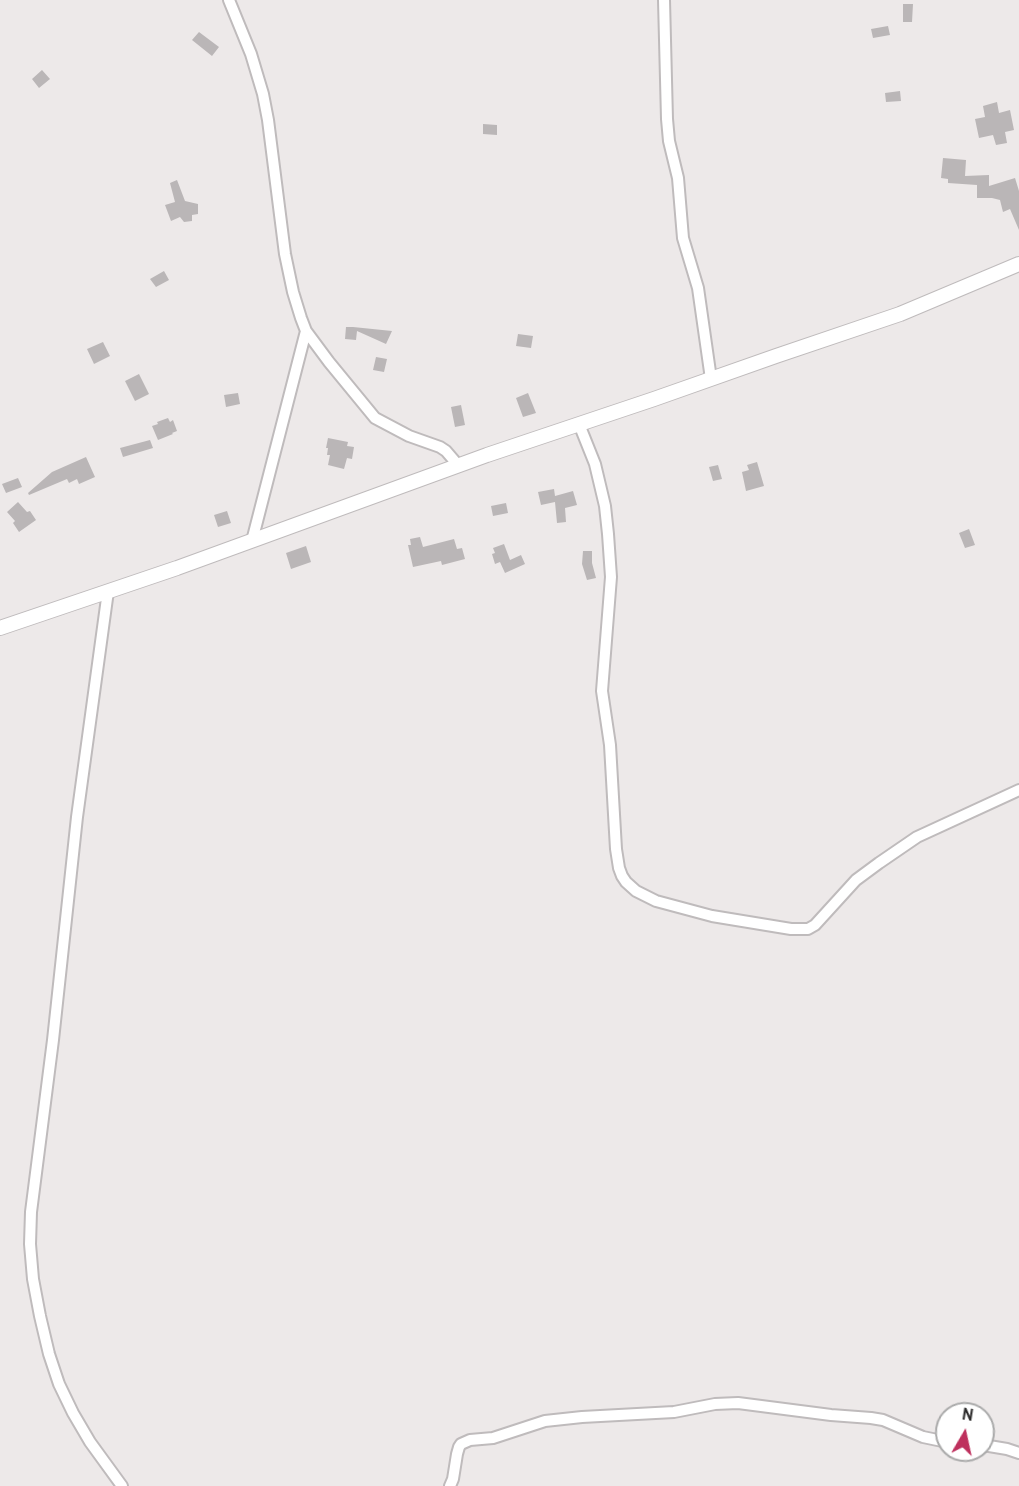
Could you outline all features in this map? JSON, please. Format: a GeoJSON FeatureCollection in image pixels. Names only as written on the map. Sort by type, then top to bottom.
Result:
{"type":"FeatureCollection","features":[{"type":"Feature","properties":{"kind":"street"},"geometry":{"type":"LineString","coordinates":[[229,0],[251,54],[263,93],[285,254],[293,292],[306,331],[375,418],[409,436],[440,447],[458,465]]}},
{"type":"Feature","properties":{"kind":"street"},"geometry":{"type":"LineString","coordinates":[[664,0],[669,141],[678,178],[683,238],[698,288],[711,379]]}},
{"type":"Feature","properties":{"kind":"street"},"geometry":{"type":"LineString","coordinates":[[0,628],[177,568],[458,465],[900,314],[1019,264]]}},
{"type":"Feature","properties":{"kind":"street"},"geometry":{"type":"LineString","coordinates":[[252,541],[306,331]]}},
{"type":"Feature","properties":{"kind":"street"},"geometry":{"type":"LineString","coordinates":[[579,424],[595,464],[608,534],[610,577],[602,691],[610,745],[619,868],[626,882],[636,891],[656,901],[712,916],[791,929],[808,929],[818,922],[856,880],[917,837],[1019,790]]}},
{"type":"Feature","properties":{"kind":"street"},"geometry":{"type":"LineString","coordinates":[[108,591],[76,828],[53,1040],[31,1212],[30,1244],[33,1279],[40,1316],[59,1384],[90,1442],[122,1486]]}},
{"type":"Feature","properties":{"kind":"street"},"geometry":{"type":"LineString","coordinates":[[450,1486],[459,1447],[470,1440],[493,1438],[554,1420],[674,1412],[715,1404],[738,1403],[871,1418],[935,1440]]}},
{"type":"Feature","properties":{"kind":"street"},"geometry":{"type":"LineString","coordinates":[[995,1447],[1019,1453]]}},
{"type":"Feature","properties":{"kind":"building"},"geometry":{"type":"Polygon","coordinates":[[[903,4],[913,4],[912,22],[903,22],[903,4]]]}},
{"type":"Feature","properties":{"kind":"building"},"geometry":{"type":"Polygon","coordinates":[[[888,26],[890,35],[873,38],[871,29],[888,26]]]}},
{"type":"Feature","properties":{"kind":"building"},"geometry":{"type":"Polygon","coordinates":[[[199,32],[219,47],[212,56],[192,40],[199,32]]]}},
{"type":"Feature","properties":{"kind":"building"},"geometry":{"type":"Polygon","coordinates":[[[42,70],[50,79],[39,88],[32,79],[42,70]]]}},
{"type":"Feature","properties":{"kind":"building"},"geometry":{"type":"Polygon","coordinates":[[[900,91],[901,101],[886,102],[885,93],[900,91]]]}},
{"type":"Feature","properties":{"kind":"building"},"geometry":{"type":"Polygon","coordinates":[[[997,102],[999,113],[1010,110],[1014,130],[1005,132],[1007,143],[996,145],[993,135],[979,138],[975,119],[985,117],[983,106],[997,102]]]}},
{"type":"Feature","properties":{"kind":"building"},"geometry":{"type":"Polygon","coordinates":[[[483,124],[497,125],[497,135],[483,134],[483,124]]]}},
{"type":"Feature","properties":{"kind":"building"},"geometry":{"type":"Polygon","coordinates":[[[943,158],[966,160],[965,176],[989,175],[989,186],[1015,178],[1019,191],[1019,230],[1010,209],[1003,212],[1000,200],[977,198],[977,185],[948,183],[948,179],[941,178],[943,158]]]}},
{"type":"Feature","properties":{"kind":"building"},"geometry":{"type":"Polygon","coordinates":[[[177,180],[185,201],[198,204],[198,214],[192,215],[192,221],[184,222],[180,217],[171,221],[165,205],[175,202],[170,183],[177,180]]]}},
{"type":"Feature","properties":{"kind":"building"},"geometry":{"type":"Polygon","coordinates":[[[164,271],[169,280],[156,287],[150,279],[164,271]]]}},
{"type":"Feature","properties":{"kind":"building"},"geometry":{"type":"Polygon","coordinates":[[[346,327],[392,331],[386,344],[357,331],[356,340],[345,339],[346,327]]]}},
{"type":"Feature","properties":{"kind":"building"},"geometry":{"type":"Polygon","coordinates":[[[518,334],[533,336],[531,348],[516,346],[518,334]]]}},
{"type":"Feature","properties":{"kind":"building"},"geometry":{"type":"Polygon","coordinates":[[[103,342],[110,356],[94,364],[87,349],[103,342]]]}},
{"type":"Feature","properties":{"kind":"building"},"geometry":{"type":"Polygon","coordinates":[[[376,357],[387,359],[384,372],[373,370],[376,357]]]}},
{"type":"Feature","properties":{"kind":"building"},"geometry":{"type":"Polygon","coordinates":[[[139,374],[149,394],[135,401],[125,381],[139,374]]]}},
{"type":"Feature","properties":{"kind":"building"},"geometry":{"type":"Polygon","coordinates":[[[238,393],[240,404],[226,407],[224,395],[238,393]]]}},
{"type":"Feature","properties":{"kind":"building"},"geometry":{"type":"Polygon","coordinates":[[[528,393],[536,413],[523,417],[516,398],[528,393]]]}},
{"type":"Feature","properties":{"kind":"building"},"geometry":{"type":"Polygon","coordinates":[[[461,405],[465,425],[455,427],[451,407],[461,405]]]}},
{"type":"Feature","properties":{"kind":"building"},"geometry":{"type":"Polygon","coordinates":[[[168,418],[170,422],[173,420],[177,431],[158,440],[152,426],[168,418]]]}},
{"type":"Feature","properties":{"kind":"building"},"geometry":{"type":"Polygon","coordinates":[[[328,438],[348,442],[347,446],[354,447],[352,459],[347,458],[344,469],[328,465],[330,455],[327,455],[328,448],[326,448],[328,438]]]}},
{"type":"Feature","properties":{"kind":"building"},"geometry":{"type":"Polygon","coordinates":[[[150,440],[153,448],[123,457],[120,448],[150,440]]]}},
{"type":"Feature","properties":{"kind":"building"},"geometry":{"type":"Polygon","coordinates":[[[86,457],[95,477],[79,484],[77,479],[69,483],[67,479],[29,495],[28,493],[52,472],[86,457]]]}},
{"type":"Feature","properties":{"kind":"building"},"geometry":{"type":"Polygon","coordinates":[[[757,462],[764,486],[746,491],[742,472],[749,470],[747,465],[757,462]]]}},
{"type":"Feature","properties":{"kind":"building"},"geometry":{"type":"Polygon","coordinates":[[[718,465],[722,479],[713,481],[709,467],[718,465]]]}},
{"type":"Feature","properties":{"kind":"building"},"geometry":{"type":"Polygon","coordinates":[[[18,478],[22,487],[6,493],[2,484],[18,478]]]}},
{"type":"Feature","properties":{"kind":"building"},"geometry":{"type":"Polygon","coordinates":[[[554,489],[555,496],[573,491],[577,505],[565,508],[566,522],[557,523],[555,502],[541,505],[538,492],[554,489]]]}},
{"type":"Feature","properties":{"kind":"building"},"geometry":{"type":"Polygon","coordinates":[[[18,502],[27,512],[30,511],[36,520],[19,532],[13,523],[15,521],[7,512],[18,502]]]}},
{"type":"Feature","properties":{"kind":"building"},"geometry":{"type":"Polygon","coordinates":[[[506,503],[508,513],[493,516],[491,506],[506,503]]]}},
{"type":"Feature","properties":{"kind":"building"},"geometry":{"type":"Polygon","coordinates":[[[227,511],[231,523],[218,527],[214,515],[227,511]]]}},
{"type":"Feature","properties":{"kind":"building"},"geometry":{"type":"Polygon","coordinates":[[[969,529],[975,545],[965,548],[959,533],[969,529]]]}},
{"type":"Feature","properties":{"kind":"building"},"geometry":{"type":"Polygon","coordinates":[[[420,537],[423,547],[454,539],[457,549],[462,548],[465,559],[442,565],[441,561],[413,567],[408,545],[411,545],[410,539],[420,537]]]}},
{"type":"Feature","properties":{"kind":"building"},"geometry":{"type":"Polygon","coordinates":[[[504,544],[510,560],[521,555],[525,564],[505,573],[500,562],[495,564],[492,554],[495,553],[493,548],[504,544]]]}},
{"type":"Feature","properties":{"kind":"building"},"geometry":{"type":"Polygon","coordinates":[[[306,546],[311,562],[291,569],[286,553],[306,546]]]}},
{"type":"Feature","properties":{"kind":"building"},"geometry":{"type":"Polygon","coordinates":[[[583,551],[592,551],[596,578],[587,580],[582,564],[583,551]]]}}]}
